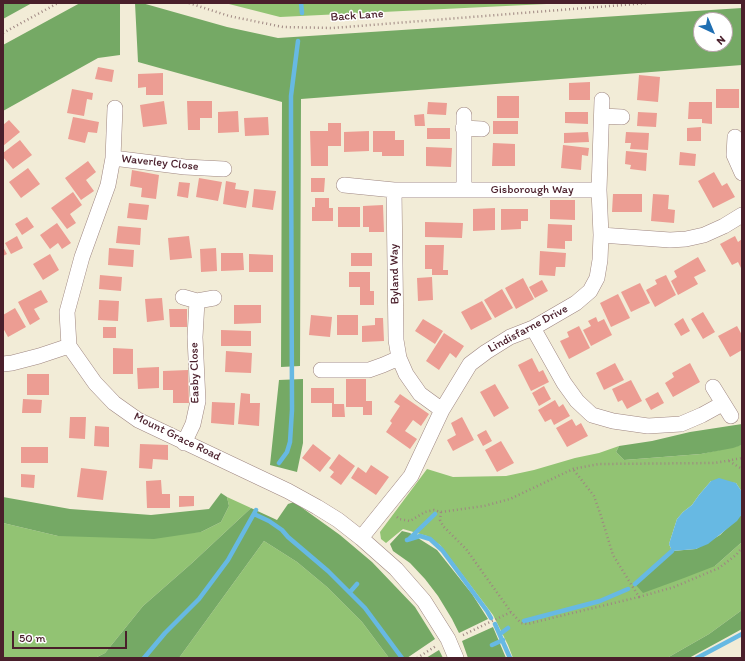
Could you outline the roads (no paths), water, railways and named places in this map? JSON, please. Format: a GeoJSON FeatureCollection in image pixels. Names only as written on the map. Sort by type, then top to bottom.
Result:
{"type":"FeatureCollection","features":[{"type":"Feature","properties":{"kind":"street","name":"Lindisfarne Drive"},"geometry":{"type":"LineString","coordinates":[[361,538],[412,476],[442,410],[470,364],[510,337],[533,328],[576,303],[590,291],[597,278],[600,260],[601,236],[599,190],[602,100]]}},
{"type":"Feature","properties":{"kind":"street"},"geometry":{"type":"LineString","coordinates":[[3,364],[25,360],[69,346],[67,312],[82,257],[108,185],[113,158],[115,108]]}},
{"type":"Feature","properties":{"kind":"street"},"geometry":{"type":"LineString","coordinates":[[602,116],[622,117]]}},
{"type":"Feature","properties":{"kind":"street"},"geometry":{"type":"LineString","coordinates":[[464,190],[464,121],[482,129]]}},
{"type":"Feature","properties":{"kind":"street"},"geometry":{"type":"LineString","coordinates":[[736,137],[729,154],[742,173]]}},
{"type":"Feature","properties":{"kind":"street","name":"Waverley Close"},"geometry":{"type":"LineString","coordinates":[[113,158],[185,167],[207,163],[224,169]]}},
{"type":"Feature","properties":{"kind":"street","name":"Gisborough Way"},"geometry":{"type":"LineString","coordinates":[[344,185],[394,190],[599,190]]}},
{"type":"Feature","properties":{"kind":"street","name":"Byland Way"},"geometry":{"type":"LineString","coordinates":[[394,190],[396,340],[399,358],[406,374],[420,394],[442,410]]}},
{"type":"Feature","properties":{"kind":"street"},"geometry":{"type":"LineString","coordinates":[[601,236],[670,240],[686,239],[711,232],[742,215]]}},
{"type":"Feature","properties":{"kind":"street","name":"Easby Close"},"geometry":{"type":"LineString","coordinates":[[184,442],[193,424],[198,401],[195,337],[190,299],[214,298]]}},
{"type":"Feature","properties":{"kind":"street"},"geometry":{"type":"LineString","coordinates":[[533,328],[564,383],[577,401],[592,415],[613,421],[648,426],[681,424],[702,415],[727,410],[713,387]]}},
{"type":"Feature","properties":{"kind":"street","name":"Mount Grace Road"},"geometry":{"type":"LineString","coordinates":[[69,346],[94,383],[114,403],[138,420],[288,490],[328,513],[361,538],[396,569],[424,601],[448,639],[456,658]]}},
{"type":"Feature","properties":{"kind":"street"},"geometry":{"type":"LineString","coordinates":[[328,367],[369,370],[399,358]]}},
{"type":"Feature","properties":{"kind":"water"},"geometry":{"type":"Polygon","coordinates":[[[719,478],[736,483],[742,492],[742,514],[737,521],[708,544],[696,549],[672,551],[669,544],[677,519],[692,505],[711,481],[719,478]]]}},
{"type":"Feature","properties":{"kind":"waterway"},"geometry":{"type":"LineString","coordinates":[[301,3],[302,13]]}},
{"type":"Feature","properties":{"kind":"waterway"},"geometry":{"type":"LineString","coordinates":[[279,463],[287,452],[290,442],[292,410],[291,96],[298,41]]}},
{"type":"Feature","properties":{"kind":"waterway"},"geometry":{"type":"LineString","coordinates":[[144,658],[165,633],[199,599],[228,560],[256,510]]}},
{"type":"Feature","properties":{"kind":"waterway"},"geometry":{"type":"LineString","coordinates":[[254,514],[269,521],[282,530],[288,537],[328,571],[365,608],[402,658]]}},
{"type":"Feature","properties":{"kind":"waterway"},"geometry":{"type":"LineString","coordinates":[[409,539],[435,514]]}},
{"type":"Feature","properties":{"kind":"waterway"},"geometry":{"type":"LineString","coordinates":[[407,540],[420,536],[430,539],[442,550],[491,618]]}},
{"type":"Feature","properties":{"kind":"waterway"},"geometry":{"type":"LineString","coordinates":[[635,584],[672,551]]}},
{"type":"Feature","properties":{"kind":"waterway"},"geometry":{"type":"LineString","coordinates":[[350,592],[357,584]]}},
{"type":"Feature","properties":{"kind":"waterway"},"geometry":{"type":"LineString","coordinates":[[524,621],[600,601],[628,589]]}},
{"type":"Feature","properties":{"kind":"waterway"},"geometry":{"type":"LineString","coordinates":[[495,624],[510,658]]}},
{"type":"Feature","properties":{"kind":"waterway"},"geometry":{"type":"LineString","coordinates":[[500,634],[508,628]]}},
{"type":"Feature","properties":{"kind":"waterway"},"geometry":{"type":"LineString","coordinates":[[697,658],[742,634]]}},
{"type":"Feature","properties":{"kind":"waterway"},"geometry":{"type":"LineString","coordinates":[[492,645],[503,640]]}}]}
